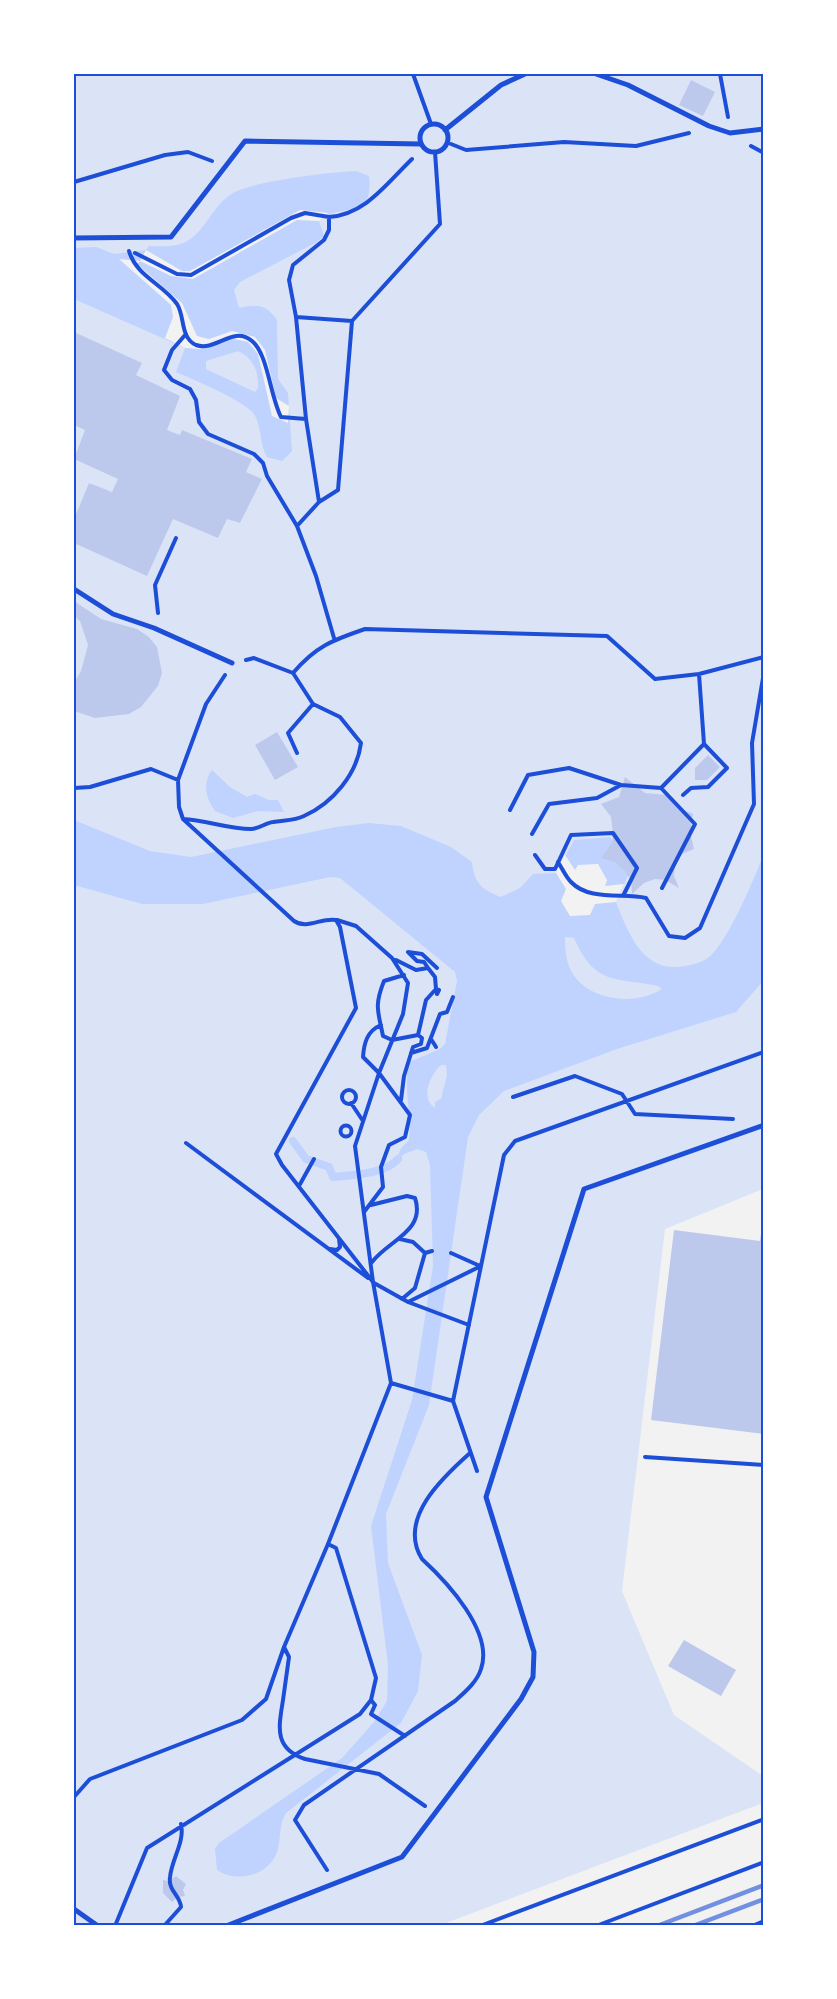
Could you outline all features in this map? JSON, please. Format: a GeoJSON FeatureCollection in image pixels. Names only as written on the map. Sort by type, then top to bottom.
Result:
{"type":"FeatureCollection","features":[{"type":"Feature","properties":{"kind":"street"},"geometry":{"type":"LineString","coordinates":[[445,130],[501,85],[525,74]]}},
{"type":"Feature","properties":{"kind":"street"},"geometry":{"type":"LineString","coordinates":[[596,74],[628,85],[709,126],[730,133],[764,129]]}},
{"type":"Feature","properties":{"kind":"street"},"geometry":{"type":"LineString","coordinates":[[74,238],[171,237],[245,141],[422,146],[435,152],[442,149],[447,142],[445,130],[440,125],[432,124],[422,131],[422,146]]}},
{"type":"Feature","properties":{"kind":"street"},"geometry":{"type":"LineString","coordinates":[[74,589],[113,614],[154,628],[232,663]]}},
{"type":"Feature","properties":{"kind":"street"},"geometry":{"type":"LineString","coordinates":[[226,1926],[402,1857],[521,1699],[533,1677],[534,1652],[486,1497],[584,1189],[764,1125]]}},
{"type":"Feature","properties":{"kind":"street"},"geometry":{"type":"LineString","coordinates":[[74,1910],[98,1926]]}},
{"type":"Feature","properties":{"kind":"path"},"geometry":{"type":"LineString","coordinates":[[413,74],[432,124]]}},
{"type":"Feature","properties":{"kind":"path"},"geometry":{"type":"LineString","coordinates":[[720,74],[730,133]]}},
{"type":"Feature","properties":{"kind":"path"},"geometry":{"type":"LineString","coordinates":[[447,142],[466,150],[564,142],[636,147],[660,142],[709,126]]}},
{"type":"Feature","properties":{"kind":"path"},"geometry":{"type":"LineString","coordinates":[[306,419],[281,417],[273,402],[261,350],[251,339],[237,334],[206,345],[196,345],[186,334],[179,308],[132,263],[129,250],[177,274],[190,275],[291,218],[305,213],[327,217],[346,216],[365,206],[422,146]]}},
{"type":"Feature","properties":{"kind":"path"},"geometry":{"type":"LineString","coordinates":[[74,182],[165,155],[188,152],[224,166]]}},
{"type":"Feature","properties":{"kind":"path"},"geometry":{"type":"LineString","coordinates":[[297,526],[319,502],[338,490],[352,321],[440,224],[435,152]]}},
{"type":"Feature","properties":{"kind":"path"},"geometry":{"type":"LineString","coordinates":[[319,502],[306,419],[296,317],[289,280],[293,265],[324,240],[329,230],[327,217]]}},
{"type":"Feature","properties":{"kind":"path"},"geometry":{"type":"LineString","coordinates":[[296,317],[352,321]]}},
{"type":"Feature","properties":{"kind":"path"},"geometry":{"type":"LineString","coordinates":[[186,334],[172,351],[164,369],[172,380],[190,389],[196,400],[199,422],[208,434],[254,454],[263,463],[267,476],[297,526],[316,576],[334,638]]}},
{"type":"Feature","properties":{"kind":"path"},"geometry":{"type":"LineString","coordinates":[[154,628],[158,616],[155,585],[176,538]]}},
{"type":"Feature","properties":{"kind":"path"},"geometry":{"type":"LineString","coordinates":[[293,673],[305,658],[334,638],[365,629],[607,636],[655,679],[699,674],[764,657]]}},
{"type":"Feature","properties":{"kind":"path"},"geometry":{"type":"LineString","coordinates":[[74,1797],[90,1779],[242,1720],[266,1698],[284,1647],[328,1544],[391,1383],[355,1146],[379,1073],[407,1000],[408,983],[392,958],[356,926],[336,920],[300,925],[195,831],[183,819],[179,807],[178,780],[206,704],[232,663],[254,658],[293,673],[313,704],[340,717],[362,743],[359,760],[333,796],[304,816],[270,822],[255,829],[183,819]]}},
{"type":"Feature","properties":{"kind":"path"},"geometry":{"type":"LineString","coordinates":[[560,863],[572,883],[598,896],[622,894],[645,898],[669,936],[685,938],[700,928],[754,804],[752,743],[764,672]]}},
{"type":"Feature","properties":{"kind":"path"},"geometry":{"type":"LineString","coordinates":[[683,795],[691,788],[708,787],[727,768],[705,744],[699,674]]}},
{"type":"Feature","properties":{"kind":"path"},"geometry":{"type":"LineString","coordinates":[[297,753],[288,733],[313,704]]}},
{"type":"Feature","properties":{"kind":"path"},"geometry":{"type":"LineString","coordinates":[[661,788],[705,744]]}},
{"type":"Feature","properties":{"kind":"path"},"geometry":{"type":"LineString","coordinates":[[510,810],[528,775],[569,768],[621,785],[661,788],[695,824],[662,888]]}},
{"type":"Feature","properties":{"kind":"path"},"geometry":{"type":"LineString","coordinates":[[74,788],[90,787],[151,769],[178,780]]}},
{"type":"Feature","properties":{"kind":"path"},"geometry":{"type":"LineString","coordinates":[[532,834],[549,804],[597,798],[621,785]]}},
{"type":"Feature","properties":{"kind":"path"},"geometry":{"type":"LineString","coordinates":[[535,855],[545,870],[555,869],[560,863],[571,835],[613,833],[637,868],[622,894]]}},
{"type":"Feature","properties":{"kind":"path"},"geometry":{"type":"LineString","coordinates":[[336,920],[356,1008],[276,1154],[374,1282]]}},
{"type":"Feature","properties":{"kind":"path"},"geometry":{"type":"LineString","coordinates":[[418,1035],[426,1000],[437,992],[435,977],[424,962],[417,961],[408,952],[422,954],[437,968]]}},
{"type":"Feature","properties":{"kind":"path"},"geometry":{"type":"LineString","coordinates":[[392,958],[416,970],[428,968]]}},
{"type":"Feature","properties":{"kind":"path"},"geometry":{"type":"LineString","coordinates":[[404,975],[384,981],[376,1000],[376,1014],[383,1036],[392,1040],[418,1035]]}},
{"type":"Feature","properties":{"kind":"path"},"geometry":{"type":"LineString","coordinates":[[411,1053],[427,1048],[440,1014],[447,1012],[453,997]]}},
{"type":"Feature","properties":{"kind":"path"},"geometry":{"type":"LineString","coordinates":[[364,1212],[383,1187],[381,1169],[388,1145],[405,1137],[410,1115],[379,1073],[363,1058],[364,1042],[374,1028],[381,1025]]}},
{"type":"Feature","properties":{"kind":"path"},"geometry":{"type":"LineString","coordinates":[[400,1101],[413,1047],[421,1044],[422,1038],[418,1035]]}},
{"type":"Feature","properties":{"kind":"path"},"geometry":{"type":"LineString","coordinates":[[430,1039],[436,1047]]}},
{"type":"Feature","properties":{"kind":"path"},"geometry":{"type":"LineString","coordinates":[[486,1497],[453,1401],[504,1155],[515,1141],[764,1052]]}},
{"type":"Feature","properties":{"kind":"path"},"geometry":{"type":"LineString","coordinates":[[513,1097],[575,1076],[622,1094],[635,1114],[733,1119],[747,1132]]}},
{"type":"Feature","properties":{"kind":"path"},"geometry":{"type":"LineString","coordinates":[[351,1103],[363,1122]]}},
{"type":"Feature","properties":{"kind":"path"},"geometry":{"type":"LineString","coordinates":[[349,1135],[358,1138]]}},
{"type":"Feature","properties":{"kind":"path"},"geometry":{"type":"LineString","coordinates":[[186,1143],[374,1282],[408,1302],[415,1301],[481,1266]]}},
{"type":"Feature","properties":{"kind":"path"},"geometry":{"type":"LineString","coordinates":[[299,1186],[314,1159]]}},
{"type":"Feature","properties":{"kind":"path"},"geometry":{"type":"LineString","coordinates":[[369,1205],[407,1196],[415,1198],[418,1208],[417,1219],[400,1239],[382,1249],[372,1262]]}},
{"type":"Feature","properties":{"kind":"path"},"geometry":{"type":"LineString","coordinates":[[329,1249],[337,1250],[340,1247],[339,1239]]}},
{"type":"Feature","properties":{"kind":"path"},"geometry":{"type":"LineString","coordinates":[[400,1239],[413,1242],[425,1253]]}},
{"type":"Feature","properties":{"kind":"path"},"geometry":{"type":"LineString","coordinates":[[425,1253],[432,1251]]}},
{"type":"Feature","properties":{"kind":"path"},"geometry":{"type":"LineString","coordinates":[[402,1299],[415,1288],[425,1253]]}},
{"type":"Feature","properties":{"kind":"path"},"geometry":{"type":"LineString","coordinates":[[451,1253],[481,1266]]}},
{"type":"Feature","properties":{"kind":"path"},"geometry":{"type":"LineString","coordinates":[[415,1301],[469,1325]]}},
{"type":"Feature","properties":{"kind":"path"},"geometry":{"type":"LineString","coordinates":[[391,1383],[453,1401]]}},
{"type":"Feature","properties":{"kind":"path"},"geometry":{"type":"LineString","coordinates":[[336,1883],[295,1820],[304,1805],[455,1701],[472,1685],[481,1669],[484,1652],[472,1616],[422,1559],[416,1550],[414,1536],[418,1518],[428,1498],[447,1473],[471,1452]]}},
{"type":"Feature","properties":{"kind":"path"},"geometry":{"type":"LineString","coordinates":[[645,1457],[764,1465]]}},
{"type":"Feature","properties":{"kind":"path"},"geometry":{"type":"LineString","coordinates":[[115,1926],[142,1854],[156,1841],[360,1714],[371,1700],[376,1678],[336,1548],[328,1544]]}},
{"type":"Feature","properties":{"kind":"path"},"geometry":{"type":"LineString","coordinates":[[284,1647],[289,1657],[278,1724],[281,1739],[294,1755],[379,1774],[435,1814]]}},
{"type":"Feature","properties":{"kind":"path"},"geometry":{"type":"LineString","coordinates":[[371,1700],[375,1705],[371,1714],[405,1736]]}},
{"type":"Feature","properties":{"kind":"path"},"geometry":{"type":"LineString","coordinates":[[480,1926],[764,1819]]}},
{"type":"Feature","properties":{"kind":"path"},"geometry":{"type":"LineString","coordinates":[[164,1926],[181,1907],[180,1900],[171,1891],[170,1885],[172,1864],[182,1840],[181,1824]]}},
{"type":"Feature","properties":{"kind":"path"},"geometry":{"type":"LineString","coordinates":[[596,1926],[764,1862]]}},
{"type":"Feature","properties":{"kind":"path"},"geometry":{"type":"LineString","coordinates":[[752,1926],[764,1921]]}},
{"type":"Feature","properties":{"kind":"shaded area"},"geometry":{"type":"Polygon","coordinates":[[[74,74],[763,74],[763,1189],[665,1229],[622,1591],[674,1715],[763,1776],[763,1803],[441,1925],[74,1925],[74,74]]]}},
{"type":"Feature","properties":{"kind":"water"},"geometry":{"type":"Polygon","coordinates":[[[356,171],[369,176],[369,191],[361,206],[328,215],[319,221],[324,236],[317,242],[240,282],[234,290],[239,308],[261,306],[277,320],[278,379],[288,393],[292,451],[282,461],[267,457],[257,419],[249,409],[218,391],[176,372],[185,348],[74,299],[74,248],[96,247],[114,254],[146,250],[149,246],[177,245],[194,236],[225,198],[233,193],[274,181],[356,171]],[[238,351],[206,361],[206,369],[255,392],[258,388],[256,371],[248,357],[238,351]]]}},
{"type":"Feature","properties":{"kind":"water"},"geometry":{"type":"Polygon","coordinates":[[[212,770],[230,787],[247,797],[255,794],[269,800],[278,800],[284,812],[258,811],[233,818],[215,811],[206,790],[207,780],[212,770]]]}},
{"type":"Feature","properties":{"kind":"water"},"geometry":{"type":"Polygon","coordinates":[[[74,820],[150,851],[191,857],[336,827],[369,823],[401,826],[451,847],[472,862],[480,885],[501,897],[520,888],[533,874],[556,873],[574,840],[610,837],[631,869],[616,902],[625,924],[637,946],[645,955],[664,966],[677,967],[701,962],[716,950],[739,910],[763,856],[763,981],[736,1012],[617,1049],[504,1091],[479,1115],[468,1137],[429,1405],[386,1514],[388,1563],[422,1655],[418,1691],[401,1723],[286,1813],[274,1858],[261,1871],[244,1876],[225,1874],[217,1870],[215,1849],[219,1843],[342,1758],[374,1722],[387,1701],[388,1665],[371,1526],[412,1400],[433,1266],[430,1165],[426,1152],[417,1149],[404,1154],[394,1166],[401,1148],[409,1140],[407,1072],[409,1062],[440,1049],[445,1044],[457,981],[455,972],[340,878],[330,877],[203,904],[142,904],[74,885],[74,820]],[[565,937],[567,958],[572,972],[583,985],[593,992],[628,999],[652,994],[662,989],[658,986],[618,980],[598,972],[582,953],[574,938],[565,937]],[[441,1065],[430,1080],[427,1093],[430,1104],[435,1108],[435,1102],[441,1099],[447,1075],[446,1065],[441,1065]]]}},
{"type":"Feature","properties":{"kind":"pier"},"geometry":{"type":"Polygon","coordinates":[[[300,210],[329,213],[319,221],[297,220],[193,279],[171,276],[140,261],[146,250],[182,271],[190,271],[300,210]]]}},
{"type":"Feature","properties":{"kind":"pier"},"geometry":{"type":"Polygon","coordinates":[[[119,259],[140,261],[137,264],[182,303],[197,336],[209,339],[232,331],[255,337],[265,350],[276,398],[289,406],[288,423],[272,416],[258,354],[248,342],[234,339],[199,349],[185,348],[165,338],[173,317],[171,305],[119,259]]]}},
{"type":"Feature","properties":{"kind":"pier"},"geometry":{"type":"Polygon","coordinates":[[[565,855],[575,870],[578,865],[598,864],[607,880],[605,886],[624,884],[616,902],[595,904],[590,915],[570,916],[561,901],[566,889],[556,873],[565,855]]]}},
{"type":"Feature","properties":{"kind":"building"},"geometry":{"type":"Polygon","coordinates":[[[691,80],[715,92],[703,116],[679,105],[691,80]]]}},
{"type":"Feature","properties":{"kind":"building"},"geometry":{"type":"Polygon","coordinates":[[[74,332],[142,363],[136,375],[180,396],[167,430],[180,435],[182,430],[252,459],[246,472],[262,479],[240,523],[227,519],[218,538],[173,519],[147,576],[74,543],[74,519],[89,483],[112,492],[118,479],[74,459],[85,430],[74,425],[74,332]]]}},
{"type":"Feature","properties":{"kind":"building"},"geometry":{"type":"Polygon","coordinates":[[[74,601],[101,619],[137,629],[149,637],[157,647],[162,673],[158,686],[141,707],[129,714],[95,718],[74,711],[74,683],[81,671],[88,645],[80,621],[74,616],[74,601]]]}},
{"type":"Feature","properties":{"kind":"building"},"geometry":{"type":"Polygon","coordinates":[[[277,732],[298,767],[275,780],[255,745],[277,732]]]}},
{"type":"Feature","properties":{"kind":"building"},"geometry":{"type":"Polygon","coordinates":[[[708,755],[720,767],[707,780],[695,780],[695,768],[708,755]]]}},
{"type":"Feature","properties":{"kind":"building"},"geometry":{"type":"Polygon","coordinates":[[[625,777],[645,793],[667,795],[677,807],[693,814],[690,832],[694,849],[682,854],[675,864],[674,876],[679,888],[665,880],[655,879],[644,883],[632,894],[631,880],[624,870],[615,862],[601,858],[612,843],[613,834],[611,817],[601,804],[619,797],[625,777]]]}},
{"type":"Feature","properties":{"kind":"building"},"geometry":{"type":"Polygon","coordinates":[[[762,1227],[764,1434],[651,1420],[674,1230],[760,1241],[762,1227]]]}},
{"type":"Feature","properties":{"kind":"building"},"geometry":{"type":"Polygon","coordinates":[[[684,1640],[736,1670],[721,1696],[668,1666],[684,1640]]]}},
{"type":"Feature","properties":{"kind":"building"},"geometry":{"type":"Polygon","coordinates":[[[176,1876],[186,1884],[183,1890],[185,1896],[178,1897],[172,1902],[163,1893],[163,1880],[168,1881],[176,1876]]]}},
{"type":"Feature","properties":{"kind":"waterway"},"geometry":{"type":"LineString","coordinates":[[293,1141],[306,1159],[329,1167],[333,1177],[377,1171],[398,1159]]}},
{"type":"Feature","properties":{"kind":"railway"},"geometry":{"type":"LineString","coordinates":[[657,1926],[764,1885]]}},
{"type":"Feature","properties":{"kind":"railway"},"geometry":{"type":"LineString","coordinates":[[693,1926],[764,1899]]}}]}
